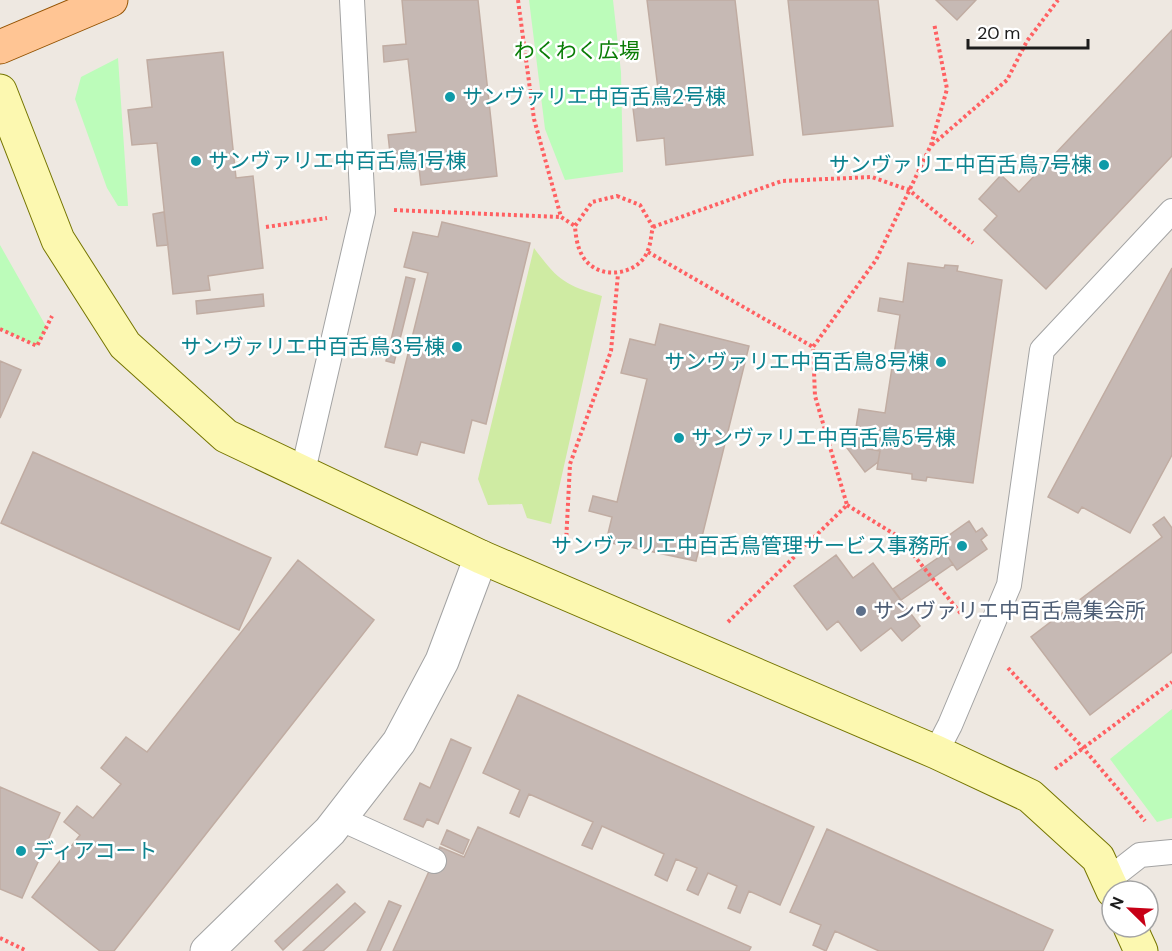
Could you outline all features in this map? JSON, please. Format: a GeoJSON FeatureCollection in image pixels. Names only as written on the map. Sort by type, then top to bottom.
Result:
{"type":"FeatureCollection","features":[{"type":"Feature","properties":{"kind":"main road"},"geometry":{"type":"LineString","coordinates":[[0,47],[111,0]]}},
{"type":"Feature","properties":{"kind":"street"},"geometry":{"type":"LineString","coordinates":[[0,91],[58,240],[125,345],[226,436],[482,558],[936,752],[1030,796],[1098,858],[1108,879]]}},
{"type":"Feature","properties":{"kind":"street"},"geometry":{"type":"LineString","coordinates":[[207,951],[330,831],[404,732],[442,661],[482,558]]}},
{"type":"Feature","properties":{"kind":"lane"},"geometry":{"type":"LineString","coordinates":[[303,471],[363,212],[352,0]]}},
{"type":"Feature","properties":{"kind":"lane"},"geometry":{"type":"LineString","coordinates":[[936,752],[950,725],[1009,585],[1042,350],[1172,211]]}},
{"type":"Feature","properties":{"kind":"lane"},"geometry":{"type":"LineString","coordinates":[[339,818],[434,861]]}},
{"type":"Feature","properties":{"kind":"lane"},"geometry":{"type":"LineString","coordinates":[[1118,879],[1140,855],[1172,852]]}},
{"type":"Feature","properties":{"kind":"path"},"geometry":{"type":"LineString","coordinates":[[519,0],[534,119],[561,217]]}},
{"type":"Feature","properties":{"kind":"path"},"geometry":{"type":"LineString","coordinates":[[931,145],[1007,80],[1027,41],[1058,0]]}},
{"type":"Feature","properties":{"kind":"path"},"geometry":{"type":"LineString","coordinates":[[721,629],[847,505],[815,396],[813,347],[876,260],[931,145],[946,89],[934,23]]}},
{"type":"Feature","properties":{"kind":"path"},"geometry":{"type":"LineString","coordinates":[[652,227],[782,181],[872,177],[909,190],[973,243]]}},
{"type":"Feature","properties":{"kind":"path"},"geometry":{"type":"LineString","coordinates":[[617,196],[640,205],[652,227],[648,252],[636,266],[618,274],[593,267],[577,248],[574,226],[592,202],[617,196]]}},
{"type":"Feature","properties":{"kind":"path"},"geometry":{"type":"LineString","coordinates":[[266,227],[382,210],[561,217],[574,226]]}},
{"type":"Feature","properties":{"kind":"path"},"geometry":{"type":"LineString","coordinates":[[648,252],[813,347]]}},
{"type":"Feature","properties":{"kind":"path"},"geometry":{"type":"LineString","coordinates":[[561,556],[566,543],[570,464],[574,447],[611,351],[618,274]]}},
{"type":"Feature","properties":{"kind":"path"},"geometry":{"type":"LineString","coordinates":[[0,329],[37,346],[52,316]]}},
{"type":"Feature","properties":{"kind":"path"},"geometry":{"type":"LineString","coordinates":[[1050,772],[1172,682]]}},
{"type":"Feature","properties":{"kind":"path"},"geometry":{"type":"LineString","coordinates":[[0,938],[27,951]]}},
{"type":"Feature","properties":{"kind":"green space","name":"わくわく広場"},"geometry":{"type":"Polygon","coordinates":[[[529,0],[613,0],[621,72],[623,172],[565,180],[545,129],[529,0]]]}},
{"type":"Feature","properties":{"kind":"green space"},"geometry":{"type":"Polygon","coordinates":[[[118,58],[128,206],[118,206],[107,188],[75,99],[81,77],[118,58]]]}},
{"type":"Feature","properties":{"kind":"green space"},"geometry":{"type":"Polygon","coordinates":[[[0,245],[47,328],[37,346],[0,329],[0,245]]]}},
{"type":"Feature","properties":{"kind":"green space"},"geometry":{"type":"Polygon","coordinates":[[[534,248],[562,280],[602,296],[551,524],[527,518],[522,504],[488,505],[478,479],[534,248]]]}},
{"type":"Feature","properties":{"kind":"green space"},"geometry":{"type":"Polygon","coordinates":[[[1172,709],[1172,818],[1157,822],[1110,759],[1172,709]]]}},
{"type":"Feature","properties":{"kind":"building","name":"サンヴァリエ中百舌鳥2号棟"},"geometry":{"type":"Polygon","coordinates":[[[402,0],[478,0],[497,176],[421,185],[419,168],[392,171],[388,135],[416,132],[408,59],[384,62],[383,46],[406,44],[402,0]]]}},
{"type":"Feature","properties":{"kind":"building"},"geometry":{"type":"Polygon","coordinates":[[[647,0],[735,0],[753,155],[666,165],[664,138],[637,141],[633,108],[660,105],[647,0]]]}},
{"type":"Feature","properties":{"kind":"building"},"geometry":{"type":"Polygon","coordinates":[[[788,0],[878,0],[893,126],[803,135],[788,0]]]}},
{"type":"Feature","properties":{"kind":"building"},"geometry":{"type":"Polygon","coordinates":[[[936,0],[976,0],[957,20],[936,0]]]}},
{"type":"Feature","properties":{"kind":"building","name":"サンヴァリエ中百舌鳥7号棟"},"geometry":{"type":"Polygon","coordinates":[[[1172,30],[1172,156],[1046,289],[984,230],[997,216],[979,199],[1001,175],[1019,192],[1172,30]]]}},
{"type":"Feature","properties":{"kind":"building","name":"サンヴァリエ中百舌鳥1号棟"},"geometry":{"type":"Polygon","coordinates":[[[223,52],[236,178],[253,176],[263,268],[208,276],[210,290],[173,294],[157,143],[132,145],[128,110],[152,107],[147,60],[223,52]]]}},
{"type":"Feature","properties":{"kind":"building"},"geometry":{"type":"Polygon","coordinates":[[[164,212],[168,245],[157,246],[153,214],[164,212]]]}},
{"type":"Feature","properties":{"kind":"building","name":"サンヴァリエ中百舌鳥3号棟"},"geometry":{"type":"Polygon","coordinates":[[[442,222],[530,243],[486,424],[472,420],[464,453],[421,442],[417,455],[385,447],[428,273],[404,267],[413,232],[438,237],[442,222]]]}},
{"type":"Feature","properties":{"kind":"building","name":"サンヴァリエ中百舌鳥8号棟"},"geometry":{"type":"Polygon","coordinates":[[[908,263],[944,268],[945,265],[958,266],[957,271],[1002,280],[973,483],[927,477],[926,481],[912,479],[912,474],[877,469],[880,451],[853,446],[859,409],[885,413],[900,315],[878,311],[880,298],[903,302],[908,263]]]}},
{"type":"Feature","properties":{"kind":"building"},"geometry":{"type":"Polygon","coordinates":[[[1172,268],[1172,455],[1130,533],[1082,507],[1078,513],[1048,497],[1172,268]]]}},
{"type":"Feature","properties":{"kind":"building"},"geometry":{"type":"Polygon","coordinates":[[[406,277],[415,279],[394,363],[386,361],[406,277]]]}},
{"type":"Feature","properties":{"kind":"building"},"geometry":{"type":"Polygon","coordinates":[[[263,294],[264,306],[197,314],[196,301],[263,294]]]}},
{"type":"Feature","properties":{"kind":"building","name":"サンヴァリエ中百舌鳥5号棟"},"geometry":{"type":"Polygon","coordinates":[[[660,324],[749,346],[696,561],[606,542],[612,517],[589,511],[593,496],[617,502],[647,379],[621,373],[630,339],[655,345],[660,324]]]}},
{"type":"Feature","properties":{"kind":"building"},"geometry":{"type":"Polygon","coordinates":[[[0,361],[21,370],[0,418],[0,361]]]}},
{"type":"Feature","properties":{"kind":"building"},"geometry":{"type":"Polygon","coordinates":[[[855,436],[853,446],[880,451],[878,462],[865,472],[844,444],[855,436]]]}},
{"type":"Feature","properties":{"kind":"building"},"geometry":{"type":"Polygon","coordinates":[[[33,452],[271,558],[239,630],[1,523],[33,452]]]}},
{"type":"Feature","properties":{"kind":"building"},"geometry":{"type":"Polygon","coordinates":[[[1164,517],[1172,528],[1172,652],[1090,715],[1031,637],[1162,537],[1153,525],[1164,517]]]}},
{"type":"Feature","properties":{"kind":"building","name":"サンヴァリエ中百舌鳥管理サービス事務所"},"geometry":{"type":"Polygon","coordinates":[[[969,521],[976,532],[982,528],[987,535],[981,540],[987,549],[957,570],[938,543],[969,521]]]}},
{"type":"Feature","properties":{"kind":"building"},"geometry":{"type":"Polygon","coordinates":[[[945,553],[953,564],[901,600],[893,589],[945,553]]]}},
{"type":"Feature","properties":{"kind":"building","name":"サンヴァリエ中百舌鳥集会所"},"geometry":{"type":"Polygon","coordinates":[[[836,555],[853,578],[873,563],[920,626],[902,641],[891,628],[861,651],[838,621],[827,630],[794,586],[836,555]]]}},
{"type":"Feature","properties":{"kind":"building"},"geometry":{"type":"Polygon","coordinates":[[[298,560],[374,620],[114,951],[100,951],[32,897],[80,835],[64,822],[77,806],[93,818],[121,784],[101,768],[126,737],[147,752],[298,560]]]}},
{"type":"Feature","properties":{"kind":"building"},"geometry":{"type":"Polygon","coordinates":[[[518,695],[814,827],[780,905],[749,891],[740,913],[728,908],[737,886],[708,873],[698,895],[687,890],[697,868],[676,859],[667,881],[655,875],[664,854],[602,826],[592,849],[582,845],[593,822],[529,794],[519,817],[510,813],[520,790],[483,773],[518,695]]]}},
{"type":"Feature","properties":{"kind":"building"},"geometry":{"type":"Polygon","coordinates":[[[451,739],[471,748],[438,824],[427,819],[423,827],[404,819],[420,783],[430,788],[451,739]]]}},
{"type":"Feature","properties":{"kind":"building","name":"ディアコート"},"geometry":{"type":"Polygon","coordinates":[[[0,787],[60,813],[22,898],[0,889],[0,787]]]}},
{"type":"Feature","properties":{"kind":"building"},"geometry":{"type":"Polygon","coordinates":[[[478,827],[751,947],[749,951],[393,951],[440,847],[464,857],[478,827]]]}},
{"type":"Feature","properties":{"kind":"building"},"geometry":{"type":"Polygon","coordinates":[[[827,829],[1053,930],[1043,951],[879,951],[835,931],[826,951],[813,945],[821,925],[790,912],[827,829]]]}},
{"type":"Feature","properties":{"kind":"building"},"geometry":{"type":"Polygon","coordinates":[[[447,830],[469,840],[463,854],[441,844],[447,830]]]}},
{"type":"Feature","properties":{"kind":"building"},"geometry":{"type":"Polygon","coordinates":[[[337,884],[345,892],[283,950],[275,941],[337,884]]]}},
{"type":"Feature","properties":{"kind":"building"},"geometry":{"type":"Polygon","coordinates":[[[389,901],[401,906],[380,951],[367,951],[389,901]]]}},
{"type":"Feature","properties":{"kind":"building"},"geometry":{"type":"Polygon","coordinates":[[[355,903],[365,912],[323,951],[303,951],[355,903]]]}},
{"type":"Feature","properties":{"kind":"place","name":"サンヴァリエ中百舌鳥2号棟"},"geometry":{"type":"Point","coordinates":[450,97]}},
{"type":"Feature","properties":{"kind":"place","name":"サンヴァリエ中百舌鳥1号棟"},"geometry":{"type":"Point","coordinates":[196,161]}},
{"type":"Feature","properties":{"kind":"place","name":"サンヴァリエ中百舌鳥7号棟"},"geometry":{"type":"Point","coordinates":[1104,165]}},
{"type":"Feature","properties":{"kind":"place","name":"サンヴァリエ中百舌鳥3号棟"},"geometry":{"type":"Point","coordinates":[457,347]}},
{"type":"Feature","properties":{"kind":"place","name":"サンヴァリエ中百舌鳥8号棟"},"geometry":{"type":"Point","coordinates":[941,362]}},
{"type":"Feature","properties":{"kind":"place","name":"サンヴァリエ中百舌鳥5号棟"},"geometry":{"type":"Point","coordinates":[679,438]}},
{"type":"Feature","properties":{"kind":"place","name":"サンヴァリエ中百舌鳥管理サービス事務所"},"geometry":{"type":"Point","coordinates":[962,546]}},
{"type":"Feature","properties":{"kind":"place","name":"サンヴァリエ中百舌鳥集会所"},"geometry":{"type":"Point","coordinates":[861,611]}},
{"type":"Feature","properties":{"kind":"place","name":"ディアコート"},"geometry":{"type":"Point","coordinates":[21,851]}}]}
